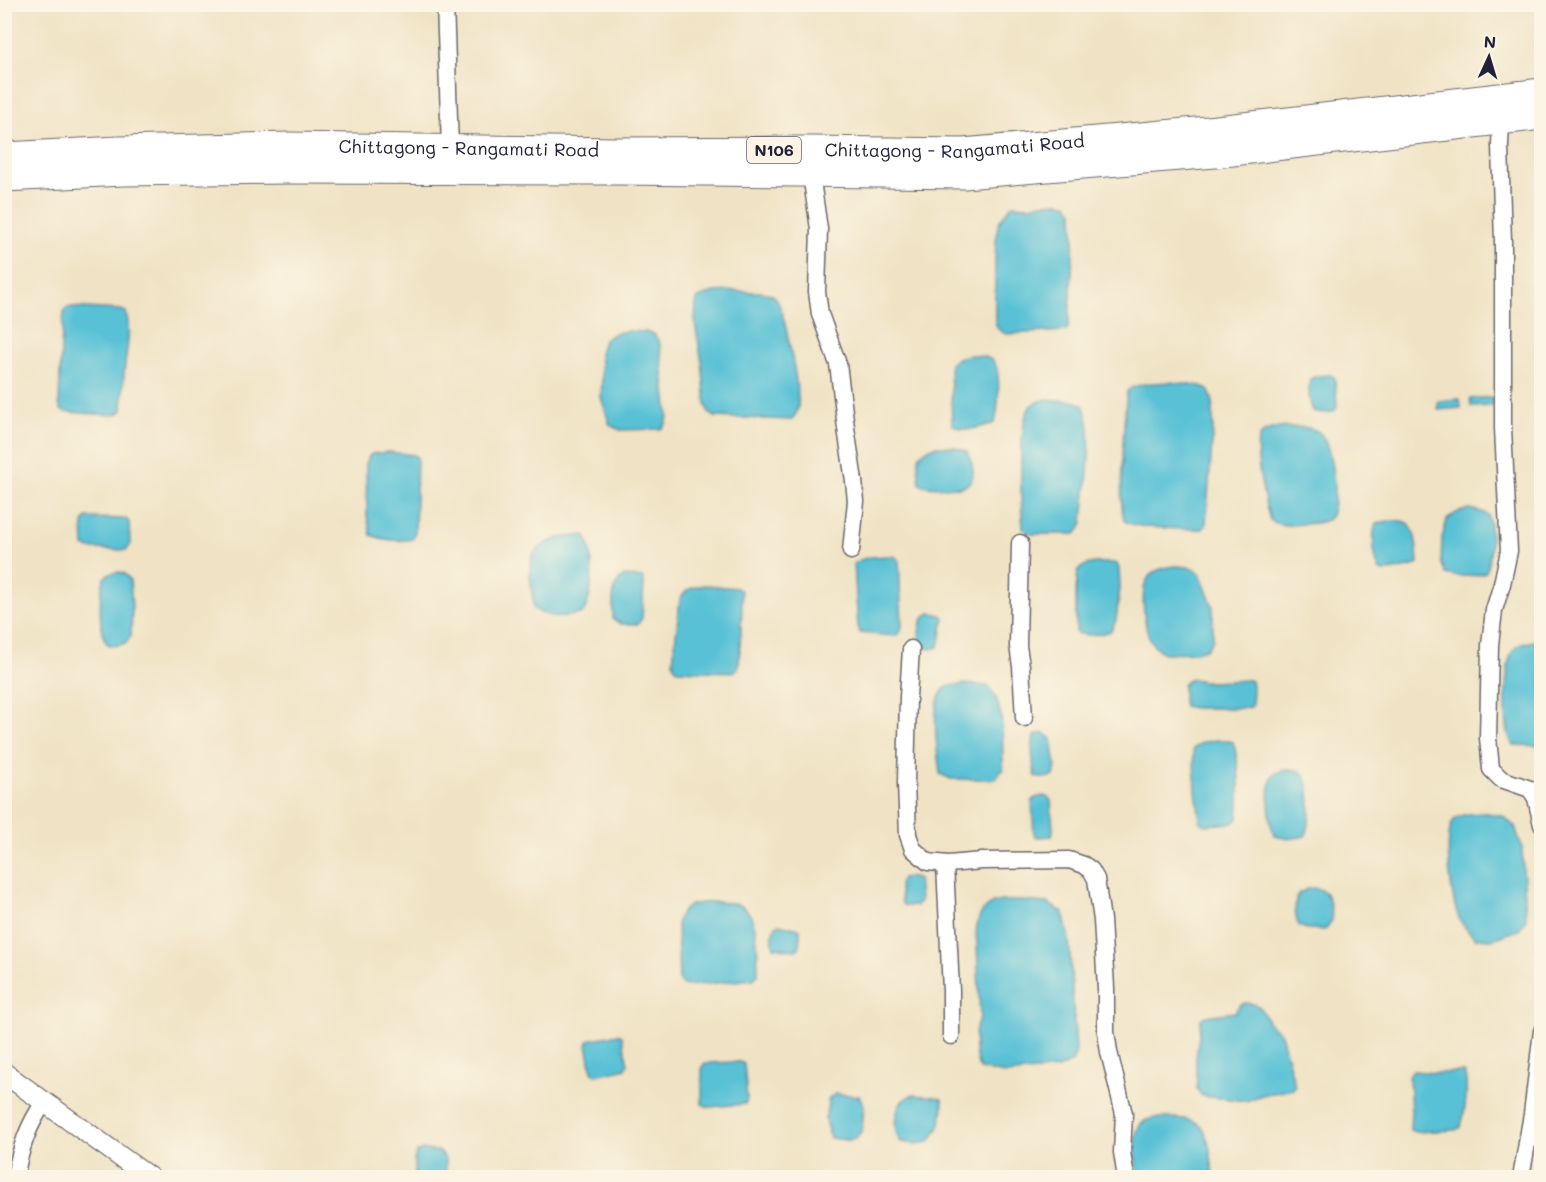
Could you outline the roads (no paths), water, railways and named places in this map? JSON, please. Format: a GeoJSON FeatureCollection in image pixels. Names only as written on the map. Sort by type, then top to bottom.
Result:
{"type":"FeatureCollection","features":[{"type":"Feature","properties":{"kind":"highway","name":"Chittagong - Rangamati Road"},"geometry":{"type":"LineString","coordinates":[[4,156],[119,150],[289,146],[963,152],[1208,130],[1542,92]]}},
{"type":"Feature","properties":{"kind":"highway","name":"Chittagong - Rangamati Road"},"geometry":{"type":"LineString","coordinates":[[4,178],[123,172],[289,170],[964,176],[1215,154],[1542,116]]}},
{"type":"Feature","properties":{"kind":"street"},"geometry":{"type":"LineString","coordinates":[[445,4],[450,147]]}},
{"type":"Feature","properties":{"kind":"street"},"geometry":{"type":"LineString","coordinates":[[1501,120],[1503,428],[1509,551],[1494,610],[1490,645],[1488,738],[1491,769],[1501,779],[1530,789],[1536,798],[1542,825]]}},
{"type":"Feature","properties":{"kind":"street"},"geometry":{"type":"LineString","coordinates":[[811,174],[819,229],[817,292],[820,314],[838,364],[854,481],[856,501],[851,551]]}},
{"type":"Feature","properties":{"kind":"street"},"geometry":{"type":"LineString","coordinates":[[1020,543],[1018,646],[1024,718]]}},
{"type":"Feature","properties":{"kind":"street"},"geometry":{"type":"LineString","coordinates":[[911,649],[906,783],[908,835],[913,849],[928,862],[945,864],[982,861],[1069,860],[1084,864],[1096,879],[1102,920],[1106,1032],[1124,1114],[1122,1152],[1126,1178]]}},
{"type":"Feature","properties":{"kind":"street"},"geometry":{"type":"LineString","coordinates":[[945,864],[951,1036]]}},
{"type":"Feature","properties":{"kind":"street"},"geometry":{"type":"LineString","coordinates":[[1521,1178],[1532,1114],[1541,1034]]}},
{"type":"Feature","properties":{"kind":"street"},"geometry":{"type":"LineString","coordinates":[[4,1073],[150,1178]]}},
{"type":"Feature","properties":{"kind":"street"},"geometry":{"type":"LineString","coordinates":[[15,1178],[21,1147],[34,1117],[45,1101]]}},
{"type":"Feature","properties":{"kind":"water"},"geometry":{"type":"Polygon","coordinates":[[[1067,203],[1073,211],[1074,236],[1069,325],[1066,331],[1006,334],[998,329],[995,323],[995,257],[999,222],[1011,206],[1067,203]]]}},
{"type":"Feature","properties":{"kind":"water"},"geometry":{"type":"Polygon","coordinates":[[[714,292],[767,293],[775,297],[779,303],[797,385],[798,407],[792,420],[715,417],[710,414],[706,405],[695,323],[696,303],[698,298],[714,292]]]}},
{"type":"Feature","properties":{"kind":"water"},"geometry":{"type":"Polygon","coordinates":[[[68,307],[126,312],[128,339],[122,410],[119,413],[114,415],[61,410],[59,404],[61,347],[64,313],[68,307]]]}},
{"type":"Feature","properties":{"kind":"water"},"geometry":{"type":"Polygon","coordinates":[[[628,331],[654,334],[660,344],[668,416],[666,424],[661,429],[620,430],[610,425],[601,397],[600,352],[604,340],[615,333],[628,331]]]}},
{"type":"Feature","properties":{"kind":"water"},"geometry":{"type":"Polygon","coordinates":[[[969,355],[990,359],[996,365],[998,372],[997,409],[995,423],[978,428],[962,429],[952,424],[950,364],[958,358],[969,355]]]}},
{"type":"Feature","properties":{"kind":"water"},"geometry":{"type":"Polygon","coordinates":[[[1331,375],[1335,378],[1337,407],[1330,412],[1313,411],[1309,395],[1310,379],[1331,375]]]}},
{"type":"Feature","properties":{"kind":"water"},"geometry":{"type":"Polygon","coordinates":[[[1170,382],[1201,386],[1209,391],[1213,402],[1206,524],[1203,529],[1139,526],[1125,521],[1123,514],[1122,459],[1127,391],[1141,384],[1170,382]]]}},
{"type":"Feature","properties":{"kind":"water"},"geometry":{"type":"Polygon","coordinates":[[[1493,397],[1493,406],[1471,407],[1470,399],[1493,397]]]}},
{"type":"Feature","properties":{"kind":"water"},"geometry":{"type":"Polygon","coordinates":[[[1047,399],[1082,404],[1086,414],[1089,428],[1088,478],[1083,522],[1076,534],[1030,534],[1023,528],[1021,465],[1023,430],[1030,407],[1047,399]]]}},
{"type":"Feature","properties":{"kind":"water"},"geometry":{"type":"Polygon","coordinates":[[[1460,399],[1461,408],[1438,410],[1438,401],[1460,399]]]}},
{"type":"Feature","properties":{"kind":"water"},"geometry":{"type":"Polygon","coordinates":[[[1303,427],[1320,433],[1328,449],[1334,489],[1332,511],[1329,518],[1320,522],[1282,525],[1270,520],[1259,469],[1258,442],[1263,433],[1270,429],[1303,427]]]}},
{"type":"Feature","properties":{"kind":"water"},"geometry":{"type":"Polygon","coordinates":[[[955,447],[967,451],[973,470],[972,480],[969,483],[962,487],[932,487],[920,484],[918,459],[929,448],[955,447]]]}},
{"type":"Feature","properties":{"kind":"water"},"geometry":{"type":"Polygon","coordinates":[[[388,452],[417,457],[413,539],[392,540],[371,535],[367,516],[366,461],[371,454],[388,452]]]}},
{"type":"Feature","properties":{"kind":"water"},"geometry":{"type":"Polygon","coordinates":[[[1469,509],[1488,515],[1491,544],[1486,572],[1466,576],[1446,574],[1441,562],[1442,538],[1447,520],[1456,513],[1469,509]]]}},
{"type":"Feature","properties":{"kind":"water"},"geometry":{"type":"Polygon","coordinates":[[[87,518],[126,519],[129,522],[130,545],[127,550],[90,549],[84,546],[83,522],[87,518]]]}},
{"type":"Feature","properties":{"kind":"water"},"geometry":{"type":"Polygon","coordinates":[[[1403,521],[1409,524],[1416,540],[1418,563],[1384,572],[1379,570],[1377,564],[1374,535],[1376,523],[1403,521]]]}},
{"type":"Feature","properties":{"kind":"water"},"geometry":{"type":"Polygon","coordinates":[[[585,535],[590,548],[592,572],[590,596],[583,613],[558,616],[534,609],[530,576],[532,555],[550,541],[585,535]]]}},
{"type":"Feature","properties":{"kind":"water"},"geometry":{"type":"Polygon","coordinates":[[[894,556],[899,560],[902,626],[900,633],[895,636],[860,633],[854,564],[868,558],[894,556]]]}},
{"type":"Feature","properties":{"kind":"water"},"geometry":{"type":"Polygon","coordinates":[[[1089,564],[1117,564],[1119,569],[1120,588],[1116,620],[1111,631],[1089,635],[1076,632],[1078,571],[1089,564]]]}},
{"type":"Feature","properties":{"kind":"water"},"geometry":{"type":"Polygon","coordinates":[[[1177,566],[1192,569],[1200,574],[1213,607],[1213,640],[1206,649],[1195,652],[1164,653],[1153,644],[1147,631],[1143,603],[1145,586],[1147,580],[1156,571],[1177,566]]]}},
{"type":"Feature","properties":{"kind":"water"},"geometry":{"type":"Polygon","coordinates":[[[120,572],[130,580],[131,636],[126,643],[112,645],[108,644],[102,632],[100,611],[102,589],[106,576],[120,572]]]}},
{"type":"Feature","properties":{"kind":"water"},"geometry":{"type":"Polygon","coordinates":[[[625,576],[643,578],[642,618],[638,624],[621,624],[613,619],[615,589],[620,579],[625,576]]]}},
{"type":"Feature","properties":{"kind":"water"},"geometry":{"type":"Polygon","coordinates":[[[704,585],[737,588],[741,591],[739,665],[738,669],[732,672],[678,670],[673,662],[680,599],[690,589],[704,585]]]}},
{"type":"Feature","properties":{"kind":"water"},"geometry":{"type":"Polygon","coordinates":[[[930,613],[943,616],[944,619],[939,647],[930,649],[922,647],[919,633],[923,619],[930,613]]]}},
{"type":"Feature","properties":{"kind":"water"},"geometry":{"type":"Polygon","coordinates":[[[1541,641],[1541,746],[1513,745],[1506,714],[1509,660],[1512,652],[1521,644],[1541,641]]]}},
{"type":"Feature","properties":{"kind":"water"},"geometry":{"type":"Polygon","coordinates":[[[1191,679],[1211,682],[1249,680],[1253,690],[1252,706],[1247,708],[1194,708],[1184,706],[1183,685],[1191,679]]]}},
{"type":"Feature","properties":{"kind":"water"},"geometry":{"type":"Polygon","coordinates":[[[964,684],[988,686],[998,703],[1002,725],[1003,769],[995,779],[951,779],[940,774],[936,740],[938,701],[942,692],[949,686],[964,684]]]}},
{"type":"Feature","properties":{"kind":"water"},"geometry":{"type":"Polygon","coordinates":[[[1045,733],[1052,739],[1056,766],[1054,776],[1043,778],[1036,777],[1032,746],[1034,736],[1045,733]]]}},
{"type":"Feature","properties":{"kind":"water"},"geometry":{"type":"Polygon","coordinates":[[[1225,740],[1233,742],[1237,759],[1238,819],[1233,823],[1205,825],[1200,821],[1193,749],[1203,742],[1225,740]]]}},
{"type":"Feature","properties":{"kind":"water"},"geometry":{"type":"Polygon","coordinates":[[[1298,770],[1305,777],[1309,789],[1310,816],[1307,831],[1305,836],[1289,839],[1275,836],[1269,805],[1272,780],[1279,772],[1298,770]]]}},
{"type":"Feature","properties":{"kind":"water"},"geometry":{"type":"Polygon","coordinates":[[[1048,797],[1051,801],[1053,830],[1052,836],[1037,837],[1034,834],[1032,802],[1035,798],[1048,797]]]}},
{"type":"Feature","properties":{"kind":"water"},"geometry":{"type":"Polygon","coordinates":[[[1487,813],[1503,816],[1515,827],[1522,848],[1526,918],[1519,930],[1492,939],[1475,938],[1460,920],[1451,884],[1448,852],[1451,826],[1455,819],[1466,814],[1487,813]]]}},
{"type":"Feature","properties":{"kind":"water"},"geometry":{"type":"Polygon","coordinates":[[[915,877],[918,879],[920,901],[916,906],[905,906],[902,904],[899,884],[902,878],[915,877]]]}},
{"type":"Feature","properties":{"kind":"water"},"geometry":{"type":"Polygon","coordinates":[[[1309,888],[1322,890],[1328,897],[1332,920],[1325,930],[1298,926],[1296,900],[1300,893],[1309,888]]]}},
{"type":"Feature","properties":{"kind":"water"},"geometry":{"type":"Polygon","coordinates":[[[1003,901],[1047,903],[1063,912],[1069,939],[1076,1051],[1072,1062],[1058,1069],[1004,1074],[980,1069],[976,1058],[975,1036],[980,1019],[976,930],[982,912],[991,904],[1003,901]]]}},
{"type":"Feature","properties":{"kind":"water"},"geometry":{"type":"Polygon","coordinates":[[[715,902],[739,905],[751,917],[756,936],[758,975],[753,979],[687,986],[681,984],[677,922],[687,907],[696,903],[715,902]]]}},
{"type":"Feature","properties":{"kind":"water"},"geometry":{"type":"Polygon","coordinates":[[[779,924],[800,929],[799,948],[795,950],[774,947],[773,931],[779,924]]]}},
{"type":"Feature","properties":{"kind":"water"},"geometry":{"type":"Polygon","coordinates":[[[1245,1003],[1260,1007],[1269,1023],[1281,1034],[1295,1086],[1293,1089],[1262,1095],[1246,1101],[1202,1096],[1197,1089],[1196,1059],[1201,1019],[1206,1016],[1235,1012],[1245,1003]]]}},
{"type":"Feature","properties":{"kind":"water"},"geometry":{"type":"Polygon","coordinates":[[[618,1034],[622,1036],[628,1064],[626,1068],[597,1075],[592,1071],[587,1044],[589,1040],[618,1034]]]}},
{"type":"Feature","properties":{"kind":"water"},"geometry":{"type":"Polygon","coordinates":[[[740,1062],[744,1064],[747,1099],[745,1104],[709,1107],[702,1104],[702,1067],[705,1063],[740,1062]]]}},
{"type":"Feature","properties":{"kind":"water"},"geometry":{"type":"Polygon","coordinates":[[[1413,1071],[1464,1072],[1466,1100],[1460,1128],[1415,1132],[1410,1130],[1409,1077],[1413,1071]]]}},
{"type":"Feature","properties":{"kind":"water"},"geometry":{"type":"Polygon","coordinates":[[[836,1094],[859,1096],[864,1105],[862,1130],[856,1139],[830,1138],[825,1120],[829,1098],[836,1094]]]}},
{"type":"Feature","properties":{"kind":"water"},"geometry":{"type":"Polygon","coordinates":[[[912,1095],[942,1099],[943,1111],[940,1122],[929,1142],[917,1144],[901,1142],[898,1138],[895,1124],[898,1108],[912,1095]]]}},
{"type":"Feature","properties":{"kind":"water"},"geometry":{"type":"Polygon","coordinates":[[[1154,1118],[1188,1120],[1201,1127],[1210,1148],[1213,1177],[1138,1177],[1135,1139],[1140,1125],[1154,1118]]]}},
{"type":"Feature","properties":{"kind":"water"},"geometry":{"type":"Polygon","coordinates":[[[439,1151],[442,1154],[446,1163],[444,1177],[415,1177],[414,1159],[417,1152],[439,1151]]]}}]}
